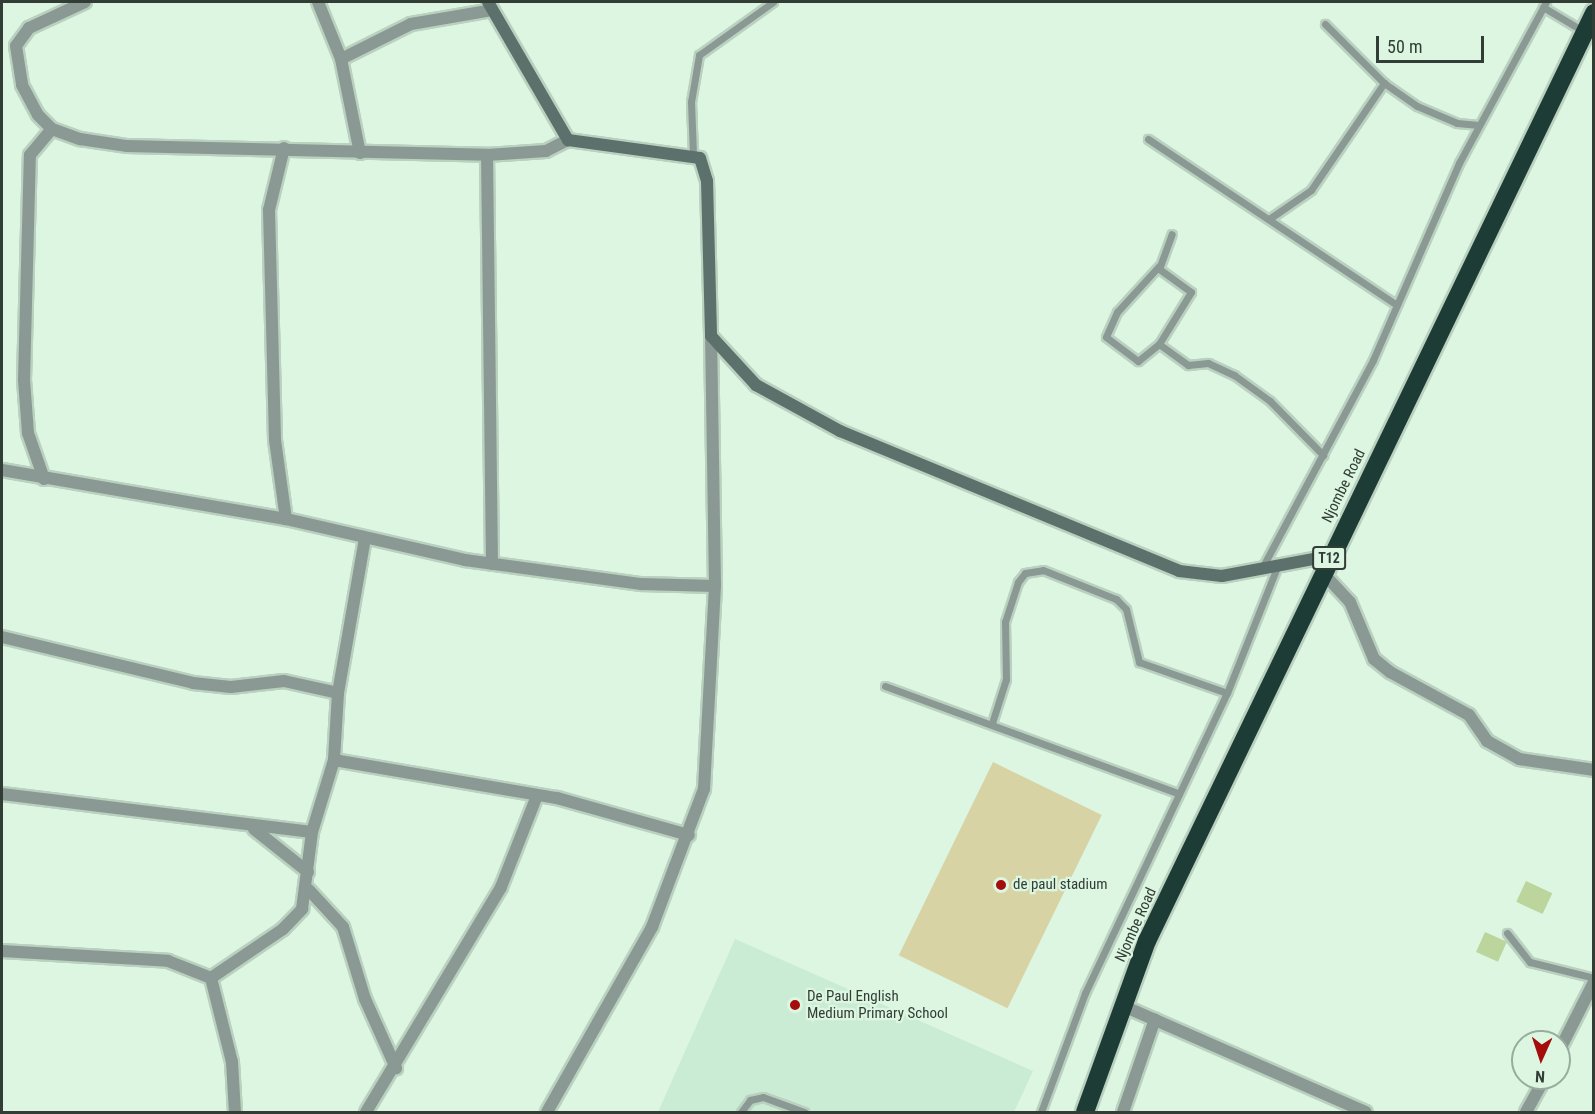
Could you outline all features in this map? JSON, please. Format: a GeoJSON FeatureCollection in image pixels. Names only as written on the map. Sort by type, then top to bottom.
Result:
{"type":"FeatureCollection","features":[{"type":"Feature","properties":{"kind":"highway","name":"Njombe Road"},"geometry":{"type":"LineString","coordinates":[[1085,1113],[1121,1005],[1326,564],[1586,39],[1593,13]]}},
{"type":"Feature","properties":{"kind":"street"},"geometry":{"type":"LineString","coordinates":[[85,2],[29,28],[16,46],[30,103],[52,129],[105,144],[284,148],[360,153],[487,155],[546,151],[568,140]]}},
{"type":"Feature","properties":{"kind":"street"},"geometry":{"type":"LineString","coordinates":[[318,2],[341,59],[360,153]]}},
{"type":"Feature","properties":{"kind":"street"},"geometry":{"type":"LineString","coordinates":[[341,59],[411,24],[490,6],[568,140],[583,146],[693,154],[707,181],[715,586],[709,738],[704,789],[690,835],[652,927],[547,1113]]}},
{"type":"Feature","properties":{"kind":"street"},"geometry":{"type":"LineString","coordinates":[[44,479],[27,433],[24,380],[30,155],[52,129]]}},
{"type":"Feature","properties":{"kind":"street"},"geometry":{"type":"LineString","coordinates":[[284,148],[273,176],[269,220],[276,440],[286,519]]}},
{"type":"Feature","properties":{"kind":"street"},"geometry":{"type":"LineString","coordinates":[[487,155],[492,564]]}},
{"type":"Feature","properties":{"kind":"street"},"geometry":{"type":"LineString","coordinates":[[711,336],[756,385],[851,436],[1179,571],[1222,576],[1278,565],[1326,564],[1350,602],[1374,659],[1390,672],[1468,715],[1487,741],[1519,759],[1593,770]]}},
{"type":"Feature","properties":{"kind":"street"},"geometry":{"type":"LineString","coordinates":[[2,470],[286,519],[365,539],[492,564],[642,584],[715,586]]}},
{"type":"Feature","properties":{"kind":"street"},"geometry":{"type":"LineString","coordinates":[[211,978],[283,929],[302,909],[309,890],[308,872],[312,832],[334,760],[338,693],[365,539]]}},
{"type":"Feature","properties":{"kind":"street"},"geometry":{"type":"LineString","coordinates":[[2,637],[193,683],[231,687],[284,681],[338,693]]}},
{"type":"Feature","properties":{"kind":"street"},"geometry":{"type":"LineString","coordinates":[[334,760],[536,798],[583,803],[690,835]]}},
{"type":"Feature","properties":{"kind":"street"},"geometry":{"type":"LineString","coordinates":[[2,794],[254,829],[312,832]]}},
{"type":"Feature","properties":{"kind":"street"},"geometry":{"type":"LineString","coordinates":[[366,1113],[396,1068],[501,887],[536,798]]}},
{"type":"Feature","properties":{"kind":"street"},"geometry":{"type":"LineString","coordinates":[[254,829],[308,872]]}},
{"type":"Feature","properties":{"kind":"street"},"geometry":{"type":"LineString","coordinates":[[309,890],[343,927],[396,1068]]}},
{"type":"Feature","properties":{"kind":"street"},"geometry":{"type":"LineString","coordinates":[[2,951],[168,961],[211,978]]}},
{"type":"Feature","properties":{"kind":"street"},"geometry":{"type":"LineString","coordinates":[[211,978],[232,1062],[235,1113]]}},
{"type":"Feature","properties":{"kind":"street"},"geometry":{"type":"LineString","coordinates":[[1569,1030],[1593,980]]}},
{"type":"Feature","properties":{"kind":"street"},"geometry":{"type":"LineString","coordinates":[[1121,1005],[1366,1113]]}},
{"type":"Feature","properties":{"kind":"street"},"geometry":{"type":"LineString","coordinates":[[1123,1113],[1155,1019]]}},
{"type":"Feature","properties":{"kind":"street"},"geometry":{"type":"LineString","coordinates":[[1526,1113],[1538,1090]]}},
{"type":"Feature","properties":{"kind":"lane"},"geometry":{"type":"LineString","coordinates":[[693,154],[691,102],[699,55],[773,2]]}},
{"type":"Feature","properties":{"kind":"lane"},"geometry":{"type":"LineString","coordinates":[[1262,568],[1323,455],[1479,125],[1544,4],[1586,39]]}},
{"type":"Feature","properties":{"kind":"lane"},"geometry":{"type":"LineString","coordinates":[[1325,24],[1384,83],[1438,117],[1479,125]]}},
{"type":"Feature","properties":{"kind":"lane"},"geometry":{"type":"LineString","coordinates":[[1269,219],[1311,190],[1384,83]]}},
{"type":"Feature","properties":{"kind":"lane"},"geometry":{"type":"LineString","coordinates":[[1148,139],[1395,304]]}},
{"type":"Feature","properties":{"kind":"lane"},"geometry":{"type":"LineString","coordinates":[[1159,266],[1191,292],[1159,344],[1138,362],[1115,346],[1105,332],[1159,266],[1172,234]]}},
{"type":"Feature","properties":{"kind":"lane"},"geometry":{"type":"LineString","coordinates":[[1159,344],[1188,365],[1211,364],[1252,386],[1323,455]]}},
{"type":"Feature","properties":{"kind":"lane"},"geometry":{"type":"LineString","coordinates":[[1041,1113],[1085,993],[1177,794],[1227,693],[1278,565]]}},
{"type":"Feature","properties":{"kind":"lane"},"geometry":{"type":"LineString","coordinates":[[992,723],[1006,679],[1005,622],[1018,582],[1024,573],[1043,570],[1116,599],[1126,609],[1139,662],[1227,693]]}},
{"type":"Feature","properties":{"kind":"lane"},"geometry":{"type":"LineString","coordinates":[[885,686],[992,723],[1177,794]]}},
{"type":"Feature","properties":{"kind":"lane"},"geometry":{"type":"LineString","coordinates":[[1507,933],[1530,962],[1593,980]]}},
{"type":"Feature","properties":{"kind":"lane"},"geometry":{"type":"LineString","coordinates":[[741,1113],[750,1100],[763,1097],[804,1113]]}},
{"type":"Feature","properties":{"kind":"shaded area","name":"de paul stadium"},"geometry":{"type":"Polygon","coordinates":[[[993,762],[1102,815],[1008,1008],[899,955],[993,762]]]}},
{"type":"Feature","properties":{"kind":"shaded area","name":"De Paul English Medium Primary School"},"geometry":{"type":"Polygon","coordinates":[[[735,939],[1033,1071],[1014,1112],[658,1112],[735,939]]]}},
{"type":"Feature","properties":{"kind":"building"},"geometry":{"type":"Polygon","coordinates":[[[1526,881],[1552,893],[1543,914],[1516,902],[1526,881]]]}},
{"type":"Feature","properties":{"kind":"building"},"geometry":{"type":"Polygon","coordinates":[[[1485,932],[1507,942],[1498,962],[1476,952],[1485,932]]]}},
{"type":"Feature","properties":{"kind":"place","name":"de paul stadium"},"geometry":{"type":"Point","coordinates":[1001,885]}},
{"type":"Feature","properties":{"kind":"place","name":"De Paul English Medium Primary School"},"geometry":{"type":"Point","coordinates":[795,1005]}}]}
